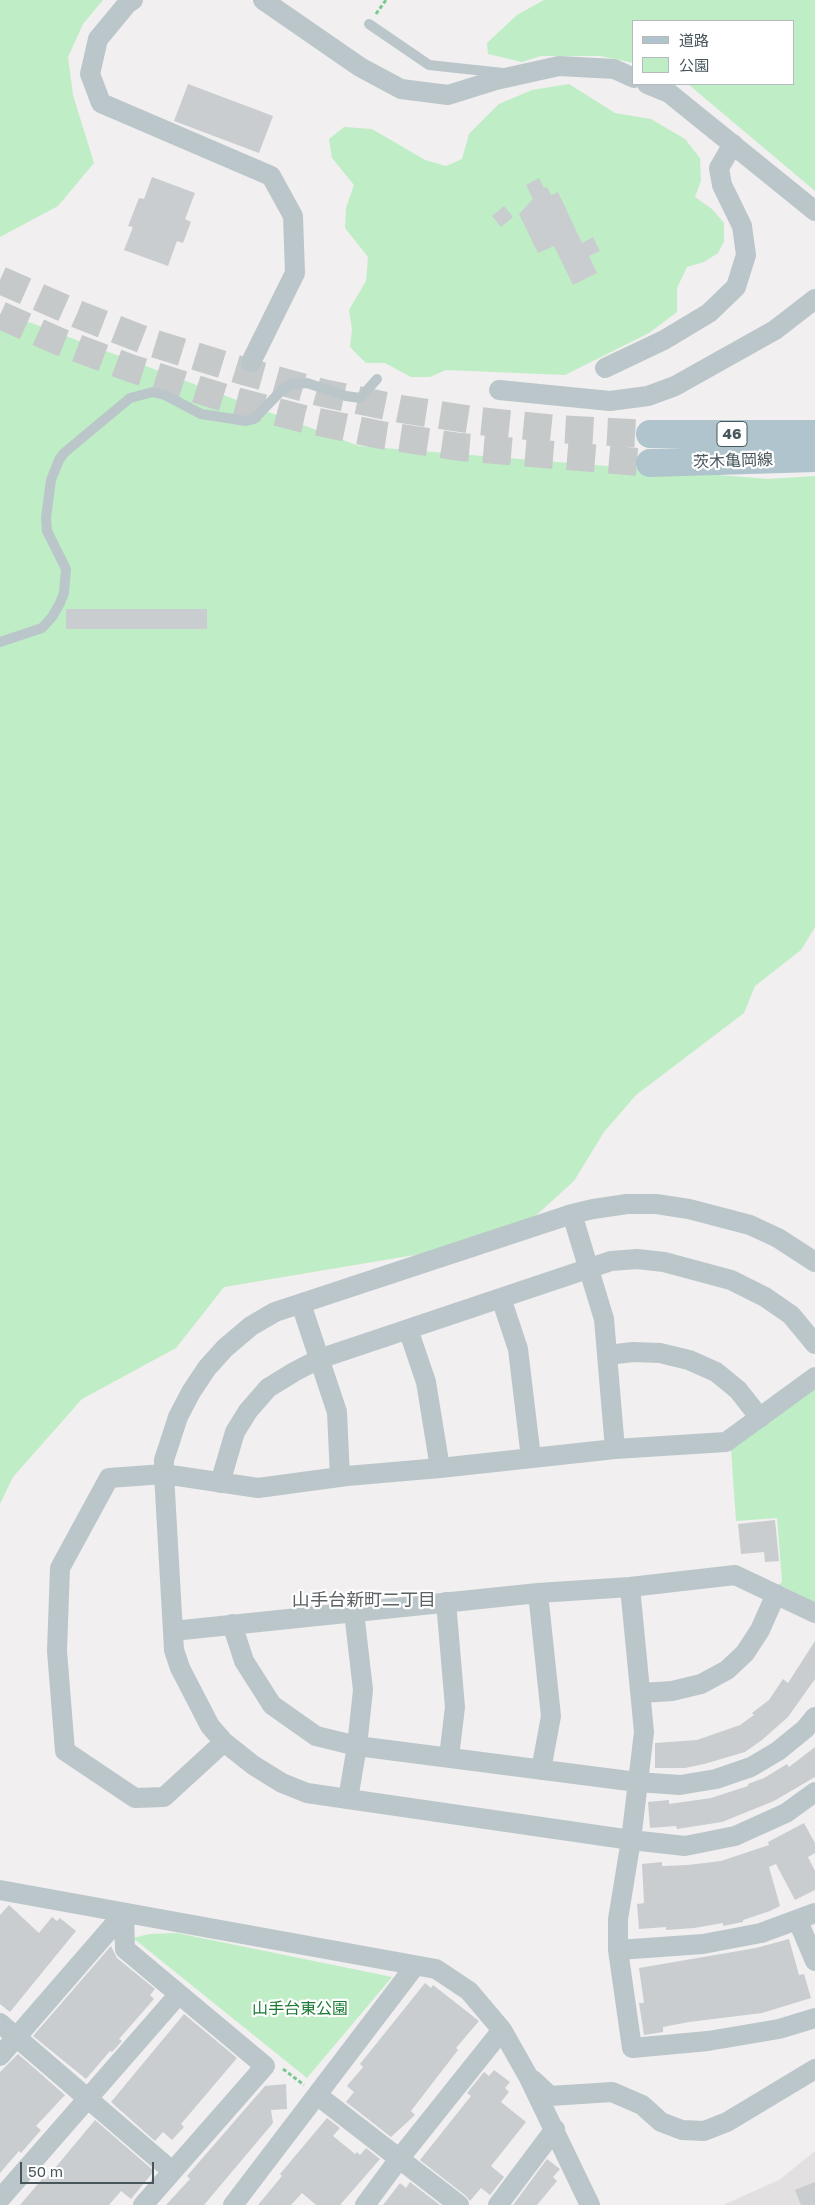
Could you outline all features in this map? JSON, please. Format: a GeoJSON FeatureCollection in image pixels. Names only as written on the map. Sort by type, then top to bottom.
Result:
{"type":"FeatureCollection","features":[{"type":"Feature","properties":{"kind":"main road","name":"茨木亀岡線"},"geometry":{"type":"LineString","coordinates":[[650,434],[815,434]]}},
{"type":"Feature","properties":{"kind":"main road","name":"茨木亀岡線"},"geometry":{"type":"LineString","coordinates":[[650,464],[815,458]]}},
{"type":"Feature","properties":{"kind":"street"},"geometry":{"type":"LineString","coordinates":[[133,0],[127,4],[98,39],[90,74],[101,102],[271,176],[293,216],[295,273],[251,362]]}},
{"type":"Feature","properties":{"kind":"street"},"geometry":{"type":"LineString","coordinates":[[263,0],[360,67],[401,89],[448,94],[559,66],[614,69],[632,77]]}},
{"type":"Feature","properties":{"kind":"street"},"geometry":{"type":"LineString","coordinates":[[649,85],[669,93],[815,211]]}},
{"type":"Feature","properties":{"kind":"street"},"geometry":{"type":"LineString","coordinates":[[605,368],[664,340],[709,313],[736,287],[746,256],[742,226],[722,184],[719,168],[733,144]]}},
{"type":"Feature","properties":{"kind":"street"},"geometry":{"type":"LineString","coordinates":[[499,390],[610,402],[648,396],[675,386],[775,330],[815,299]]}},
{"type":"Feature","properties":{"kind":"street"},"geometry":{"type":"LineString","coordinates":[[815,1262],[778,1238],[750,1225],[689,1209],[656,1204],[627,1204],[593,1208],[572,1214],[275,1312],[251,1326],[225,1348],[207,1368],[178,1416],[164,1460],[174,1650],[180,1668],[210,1726],[224,1742],[253,1765],[282,1782],[307,1793],[631,1840],[685,1846],[735,1836],[786,1813],[815,1792]]}},
{"type":"Feature","properties":{"kind":"street"},"geometry":{"type":"LineString","coordinates":[[572,1214],[604,1319],[615,1449]]}},
{"type":"Feature","properties":{"kind":"street"},"geometry":{"type":"LineString","coordinates":[[220,1483],[235,1432],[248,1411],[268,1388],[319,1359],[611,1261],[637,1259],[664,1262],[731,1280],[765,1296],[790,1315],[815,1344]]}},
{"type":"Feature","properties":{"kind":"street"},"geometry":{"type":"LineString","coordinates":[[501,1298],[518,1350],[531,1458]]}},
{"type":"Feature","properties":{"kind":"street"},"geometry":{"type":"LineString","coordinates":[[301,1304],[337,1412],[340,1477]]}},
{"type":"Feature","properties":{"kind":"street"},"geometry":{"type":"LineString","coordinates":[[408,1329],[426,1382],[440,1468]]}},
{"type":"Feature","properties":{"kind":"street"},"geometry":{"type":"LineString","coordinates":[[608,1355],[633,1352],[660,1353],[689,1360],[716,1372],[738,1390],[760,1418]]}},
{"type":"Feature","properties":{"kind":"street"},"geometry":{"type":"LineString","coordinates":[[224,1742],[164,1797],[134,1798],[65,1752],[58,1651],[60,1568],[109,1478],[164,1474],[258,1488],[340,1477],[615,1449],[726,1442],[815,1377]]}},
{"type":"Feature","properties":{"kind":"street"},"geometry":{"type":"LineString","coordinates":[[173,1630],[538,1593],[630,1587],[735,1575],[815,1613]]}},
{"type":"Feature","properties":{"kind":"street"},"geometry":{"type":"LineString","coordinates":[[630,1587],[644,1732],[631,1840],[618,1920],[618,1950],[632,2048],[708,2041],[779,2029],[815,2018]]}},
{"type":"Feature","properties":{"kind":"street"},"geometry":{"type":"LineString","coordinates":[[538,1593],[551,1716],[541,1770]]}},
{"type":"Feature","properties":{"kind":"street"},"geometry":{"type":"LineString","coordinates":[[641,1693],[672,1691],[700,1684],[727,1670],[745,1653],[760,1630],[776,1594]]}},
{"type":"Feature","properties":{"kind":"street"},"geometry":{"type":"LineString","coordinates":[[446,1602],[455,1707],[449,1757]]}},
{"type":"Feature","properties":{"kind":"street"},"geometry":{"type":"LineString","coordinates":[[348,1799],[357,1746],[363,1690],[354,1612]]}},
{"type":"Feature","properties":{"kind":"street"},"geometry":{"type":"LineString","coordinates":[[232,1624],[244,1661],[272,1705],[316,1736],[357,1746],[637,1782],[680,1785],[716,1779],[751,1767],[778,1751],[805,1729],[815,1717]]}},
{"type":"Feature","properties":{"kind":"street"},"geometry":{"type":"LineString","coordinates":[[1,1891],[436,1969],[469,1991],[502,2030],[555,2129],[590,2205]]}},
{"type":"Feature","properties":{"kind":"street"},"geometry":{"type":"LineString","coordinates":[[124,1913],[125,1949],[265,2066],[143,2205]]}},
{"type":"Feature","properties":{"kind":"street"},"geometry":{"type":"LineString","coordinates":[[0,2056],[124,1913]]}},
{"type":"Feature","properties":{"kind":"street"},"geometry":{"type":"LineString","coordinates":[[618,1950],[703,1944],[761,1933],[807,1917],[815,1961]]}},
{"type":"Feature","properties":{"kind":"street"},"geometry":{"type":"LineString","coordinates":[[233,2205],[415,1966]]}},
{"type":"Feature","properties":{"kind":"street"},"geometry":{"type":"LineString","coordinates":[[0,2200],[179,1994]]}},
{"type":"Feature","properties":{"kind":"street"},"geometry":{"type":"LineString","coordinates":[[0,2023],[172,2170]]}},
{"type":"Feature","properties":{"kind":"street"},"geometry":{"type":"LineString","coordinates":[[365,2205],[502,2030]]}},
{"type":"Feature","properties":{"kind":"street"},"geometry":{"type":"LineString","coordinates":[[528,2076],[550,2096],[612,2092],[642,2105],[661,2122],[682,2130],[704,2132],[727,2122],[815,2069]]}},
{"type":"Feature","properties":{"kind":"street"},"geometry":{"type":"LineString","coordinates":[[317,2095],[459,2205]]}},
{"type":"Feature","properties":{"kind":"street"},"geometry":{"type":"LineString","coordinates":[[498,2205],[555,2129]]}},
{"type":"Feature","properties":{"kind":"lane"},"geometry":{"type":"LineString","coordinates":[[369,24],[429,65],[521,75]]}},
{"type":"Feature","properties":{"kind":"lane"},"geometry":{"type":"LineString","coordinates":[[0,642],[42,628],[52,617],[60,603],[64,593],[66,569],[47,532],[46,518],[52,475],[64,454],[130,398],[153,392],[165,395],[209,416],[246,421],[254,419],[282,390],[291,384],[307,384],[346,396],[360,398],[377,379]]}},
{"type":"Feature","properties":{"kind":"path"},"geometry":{"type":"LineString","coordinates":[[265,2066],[277,2064],[317,2095]]}},
{"type":"Feature","properties":{"kind":"shaded area"},"geometry":{"type":"Polygon","coordinates":[[[815,2151],[815,2205],[723,2205],[779,2180],[815,2151]]]}},
{"type":"Feature","properties":{"kind":"green space"},"geometry":{"type":"Polygon","coordinates":[[[0,0],[103,0],[83,24],[68,57],[73,95],[94,163],[58,206],[0,237],[0,0]]]}},
{"type":"Feature","properties":{"kind":"green space"},"geometry":{"type":"Polygon","coordinates":[[[544,0],[815,0],[815,191],[689,85],[795,85],[795,20],[632,20],[632,63],[600,56],[541,56],[522,62],[488,54],[487,43],[517,15],[544,0]]]}},
{"type":"Feature","properties":{"kind":"green space"},"geometry":{"type":"Polygon","coordinates":[[[569,84],[615,113],[651,119],[685,139],[700,158],[701,181],[695,197],[712,209],[724,223],[724,242],[718,253],[704,262],[687,267],[677,288],[677,312],[649,333],[565,375],[446,370],[430,377],[411,377],[385,363],[366,363],[350,347],[352,330],[349,310],[366,281],[368,257],[345,228],[346,208],[354,185],[332,158],[329,139],[344,127],[372,129],[425,160],[446,166],[462,159],[469,134],[499,104],[532,90],[569,84]]]}},
{"type":"Feature","properties":{"kind":"green space"},"geometry":{"type":"Polygon","coordinates":[[[0,314],[18,318],[359,446],[768,479],[815,476],[815,927],[801,950],[755,986],[744,1013],[636,1095],[604,1132],[574,1181],[522,1228],[468,1246],[224,1287],[176,1348],[82,1399],[13,1477],[0,1504],[0,314]]]}},
{"type":"Feature","properties":{"kind":"green space"},"geometry":{"type":"Polygon","coordinates":[[[815,1388],[815,1603],[780,1585],[782,1581],[777,1518],[736,1521],[731,1449],[815,1388]]]}},
{"type":"Feature","properties":{"kind":"green space","name":"山手台東公園"},"geometry":{"type":"Polygon","coordinates":[[[177,1933],[392,1977],[307,2078],[133,1938],[149,1934],[177,1933]]]}},
{"type":"Feature","properties":{"kind":"building"},"geometry":{"type":"Polygon","coordinates":[[[188,84],[273,116],[259,153],[174,121],[188,84]]]}},
{"type":"Feature","properties":{"kind":"building"},"geometry":{"type":"Polygon","coordinates":[[[152,177],[195,193],[185,219],[191,222],[183,243],[177,241],[168,266],[124,250],[133,227],[128,226],[139,198],[144,199],[152,177]]]}},
{"type":"Feature","properties":{"kind":"building"},"geometry":{"type":"Polygon","coordinates":[[[539,178],[544,188],[547,187],[551,195],[558,192],[582,243],[593,237],[600,251],[589,256],[597,273],[573,285],[554,246],[538,253],[519,214],[533,199],[526,185],[539,178]]]}},
{"type":"Feature","properties":{"kind":"building"},"geometry":{"type":"Polygon","coordinates":[[[504,206],[513,217],[501,227],[492,216],[504,206]]]}},
{"type":"Feature","properties":{"kind":"building"},"geometry":{"type":"Polygon","coordinates":[[[66,609],[207,609],[207,629],[66,629],[66,609]]]}},
{"type":"Feature","properties":{"kind":"building"},"geometry":{"type":"Polygon","coordinates":[[[775,1520],[779,1561],[765,1562],[764,1552],[741,1554],[738,1524],[775,1520]]]}},
{"type":"Feature","properties":{"kind":"building"},"geometry":{"type":"Polygon","coordinates":[[[815,1641],[815,1679],[788,1717],[762,1740],[745,1752],[704,1764],[685,1768],[655,1768],[655,1743],[697,1740],[740,1725],[754,1715],[752,1713],[769,1700],[783,1679],[788,1683],[815,1641]]]}},
{"type":"Feature","properties":{"kind":"building"},"geometry":{"type":"Polygon","coordinates":[[[815,1747],[815,1777],[774,1801],[722,1822],[677,1829],[676,1826],[650,1828],[648,1802],[669,1800],[669,1804],[711,1798],[748,1786],[748,1784],[764,1778],[787,1764],[789,1767],[815,1747]]]}},
{"type":"Feature","properties":{"kind":"building"},"geometry":{"type":"Polygon","coordinates":[[[804,1823],[815,1843],[815,1853],[808,1857],[815,1871],[815,1890],[795,1900],[776,1864],[769,1867],[780,1906],[770,1911],[743,1920],[743,1922],[723,1926],[723,1923],[666,1930],[666,1927],[639,1929],[637,1904],[644,1903],[642,1864],[662,1862],[662,1866],[721,1861],[769,1845],[768,1842],[804,1823]]]}},
{"type":"Feature","properties":{"kind":"building"},"geometry":{"type":"Polygon","coordinates":[[[9,1905],[39,1933],[52,1917],[57,1921],[60,1918],[76,1931],[10,2012],[0,2004],[0,1915],[9,1905]]]}},
{"type":"Feature","properties":{"kind":"building"},"geometry":{"type":"Polygon","coordinates":[[[789,1939],[799,1975],[804,1974],[811,1998],[762,2013],[689,2022],[663,2027],[663,2032],[644,2035],[639,2003],[644,2003],[639,1968],[756,1948],[789,1939]]]}},
{"type":"Feature","properties":{"kind":"building"},"geometry":{"type":"Polygon","coordinates":[[[111,1946],[117,1958],[155,1989],[150,1995],[154,1999],[119,2039],[122,2041],[112,2052],[110,2051],[86,2079],[33,2036],[111,1946]]]}},
{"type":"Feature","properties":{"kind":"building"},"geometry":{"type":"Polygon","coordinates":[[[425,1983],[431,1988],[433,1985],[479,2021],[456,2048],[458,2050],[411,2111],[415,2115],[391,2137],[346,2102],[354,2092],[347,2086],[363,2067],[360,2064],[425,1983]]]}},
{"type":"Feature","properties":{"kind":"building"},"geometry":{"type":"Polygon","coordinates":[[[184,2014],[237,2058],[181,2124],[184,2127],[172,2140],[163,2132],[155,2141],[111,2102],[184,2014]]]}},
{"type":"Feature","properties":{"kind":"building"},"geometry":{"type":"Polygon","coordinates":[[[18,2054],[65,2095],[36,2126],[41,2130],[0,2173],[0,2072],[18,2054]]]}},
{"type":"Feature","properties":{"kind":"building"},"geometry":{"type":"Polygon","coordinates":[[[494,2070],[510,2082],[505,2088],[509,2092],[501,2102],[526,2122],[491,2166],[504,2177],[490,2195],[481,2188],[470,2201],[420,2160],[471,2096],[467,2093],[484,2072],[489,2076],[494,2070]]]}},
{"type":"Feature","properties":{"kind":"building"},"geometry":{"type":"Polygon","coordinates":[[[286,2084],[287,2109],[271,2110],[273,2123],[204,2205],[166,2205],[190,2179],[187,2176],[265,2086],[286,2084]]]}},
{"type":"Feature","properties":{"kind":"building"},"geometry":{"type":"Polygon","coordinates":[[[327,2118],[340,2128],[333,2136],[355,2154],[357,2152],[360,2155],[366,2148],[380,2159],[340,2205],[316,2205],[302,2193],[291,2205],[258,2205],[282,2176],[280,2174],[327,2118]]]}},
{"type":"Feature","properties":{"kind":"building"},"geometry":{"type":"Polygon","coordinates":[[[95,2120],[154,2171],[131,2199],[121,2191],[109,2205],[20,2205],[43,2178],[45,2180],[95,2120]]]}},
{"type":"Feature","properties":{"kind":"building"},"geometry":{"type":"Polygon","coordinates":[[[547,2159],[560,2169],[553,2177],[557,2181],[537,2205],[513,2205],[547,2159]]]}},
{"type":"Feature","properties":{"kind":"building"},"geometry":{"type":"Polygon","coordinates":[[[410,2182],[440,2205],[383,2205],[400,2183],[406,2188],[410,2182]]]}},
{"type":"Feature","properties":{"kind":"building"},"geometry":{"type":"Polygon","coordinates":[[[815,2182],[815,2205],[801,2205],[795,2190],[815,2182]]]}},
{"type":"Feature","properties":{"kind":"tunnel"},"geometry":{"type":"LineString","coordinates":[[0,280],[77,314],[149,342],[323,393],[401,409],[479,421],[557,429],[650,434]]}},
{"type":"Feature","properties":{"kind":"tunnel"},"geometry":{"type":"LineString","coordinates":[[0,315],[58,341],[130,368],[228,399],[304,419],[381,435],[460,447],[650,463]]}},
{"type":"Feature","properties":{"kind":"district","name":"山手台新町二丁目"},"geometry":{"type":"Point","coordinates":[364,1600]}}]}
